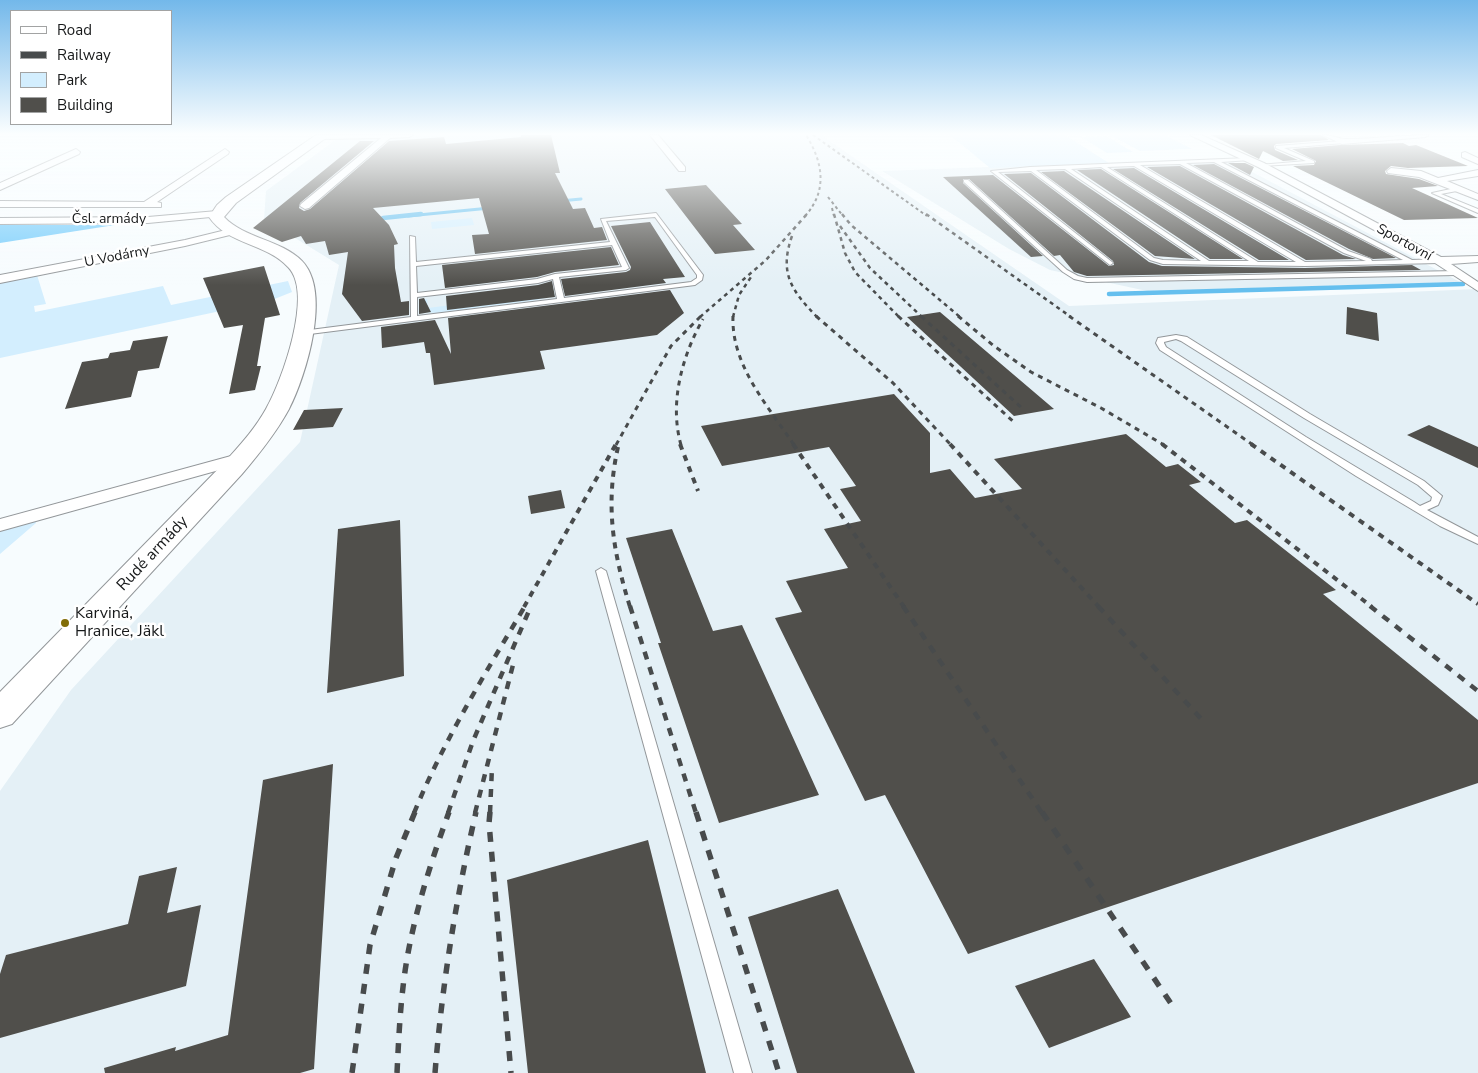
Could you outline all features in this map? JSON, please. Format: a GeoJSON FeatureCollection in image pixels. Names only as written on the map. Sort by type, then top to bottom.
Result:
{"type":"FeatureCollection","features":[{"type":"Feature","properties":{"kind":"main road"},"geometry":{"type":"LineString","coordinates":[[217,214],[231,200],[252,185]]}},
{"type":"Feature","properties":{"kind":"main road","name":"Rudé armády"},"geometry":{"type":"LineString","coordinates":[[0,714],[242,458],[267,425],[286,393],[302,333],[306,286],[300,270],[287,257],[234,231],[218,220],[217,214]]}},
{"type":"Feature","properties":{"kind":"street","name":"Čsl. armády"},"geometry":{"type":"LineString","coordinates":[[146,205],[176,185]]}},
{"type":"Feature","properties":{"kind":"street"},"geometry":{"type":"LineString","coordinates":[[305,206],[330,185]]}},
{"type":"Feature","properties":{"kind":"street","name":"Sportovní"},"geometry":{"type":"LineString","coordinates":[[1298,185],[1438,261],[1478,287]]}},
{"type":"Feature","properties":{"kind":"street"},"geometry":{"type":"LineString","coordinates":[[1451,185],[1478,197]]}},
{"type":"Feature","properties":{"kind":"street","name":"Čsl. armády"},"geometry":{"type":"LineString","coordinates":[[0,204],[158,206]]}},
{"type":"Feature","properties":{"kind":"street","name":"Čsl. armády"},"geometry":{"type":"LineString","coordinates":[[0,221],[148,220],[217,214]]}},
{"type":"Feature","properties":{"kind":"street","name":"U Vodárny"},"geometry":{"type":"LineString","coordinates":[[0,279],[185,243],[234,231]]}},
{"type":"Feature","properties":{"kind":"street"},"geometry":{"type":"LineString","coordinates":[[1438,261],[1478,259]]}},
{"type":"Feature","properties":{"kind":"street"},"geometry":{"type":"LineString","coordinates":[[0,526],[242,458]]}},
{"type":"Feature","properties":{"kind":"lane"},"geometry":{"type":"LineString","coordinates":[[970,185],[1065,271],[1081,279],[1098,282],[1457,273]]}},
{"type":"Feature","properties":{"kind":"lane"},"geometry":{"type":"LineString","coordinates":[[1011,185],[1110,263]]}},
{"type":"Feature","properties":{"kind":"lane"},"geometry":{"type":"LineString","coordinates":[[1053,185],[1152,259],[1163,262],[1305,264],[1438,261]]}},
{"type":"Feature","properties":{"kind":"lane"},"geometry":{"type":"LineString","coordinates":[[1092,185],[1209,264]]}},
{"type":"Feature","properties":{"kind":"lane"},"geometry":{"type":"LineString","coordinates":[[1132,185],[1257,264]]}},
{"type":"Feature","properties":{"kind":"lane"},"geometry":{"type":"LineString","coordinates":[[1170,185],[1305,264]]}},
{"type":"Feature","properties":{"kind":"lane"},"geometry":{"type":"LineString","coordinates":[[1223,185],[1346,252],[1378,263]]}},
{"type":"Feature","properties":{"kind":"lane"},"geometry":{"type":"LineString","coordinates":[[1263,185],[1412,262]]}},
{"type":"Feature","properties":{"kind":"lane"},"geometry":{"type":"LineString","coordinates":[[1460,189],[1434,193],[1478,211]]}},
{"type":"Feature","properties":{"kind":"lane"},"geometry":{"type":"LineString","coordinates":[[302,333],[693,284],[700,279],[700,275],[656,214],[603,220],[626,268],[555,276],[538,281],[414,295]]}},
{"type":"Feature","properties":{"kind":"lane"},"geometry":{"type":"LineString","coordinates":[[412,237],[414,319]]}},
{"type":"Feature","properties":{"kind":"lane"},"geometry":{"type":"LineString","coordinates":[[413,264],[614,243]]}},
{"type":"Feature","properties":{"kind":"lane"},"geometry":{"type":"LineString","coordinates":[[555,276],[561,300]]}},
{"type":"Feature","properties":{"kind":"lane"},"geometry":{"type":"LineString","coordinates":[[1420,510],[1435,503],[1437,496],[1421,484],[1184,339],[1176,337],[1161,340],[1160,343],[1163,348],[1326,455],[1420,510],[1458,532],[1478,541]]}},
{"type":"Feature","properties":{"kind":"lane"},"geometry":{"type":"LineString","coordinates":[[601,572],[743,1073]]}},
{"type":"Feature","properties":{"kind":"shaded area"},"geometry":{"type":"Polygon","coordinates":[[[274,185],[894,185],[1069,306],[1478,289],[1478,1073],[0,1073],[0,791],[71,690],[300,442],[339,265],[264,219],[266,191],[274,185]]]}},
{"type":"Feature","properties":{"kind":"shaded area"},"geometry":{"type":"Polygon","coordinates":[[[905,185],[1277,185],[1460,282],[1147,291],[1050,270],[1009,249],[905,185]]]}},
{"type":"Feature","properties":{"kind":"shaded area"},"geometry":{"type":"Polygon","coordinates":[[[0,225],[115,225],[0,243],[0,225]]]}},
{"type":"Feature","properties":{"kind":"green space"},"geometry":{"type":"Polygon","coordinates":[[[472,218],[474,225],[432,229],[431,222],[472,218]]]}},
{"type":"Feature","properties":{"kind":"green space"},"geometry":{"type":"Polygon","coordinates":[[[37,275],[46,304],[34,306],[35,312],[163,286],[171,305],[288,281],[292,292],[272,300],[0,358],[0,281],[37,275]]]}},
{"type":"Feature","properties":{"kind":"green space"},"geometry":{"type":"Polygon","coordinates":[[[528,295],[544,298],[436,313],[425,312],[423,300],[427,299],[428,308],[528,295]]]}},
{"type":"Feature","properties":{"kind":"green space"},"geometry":{"type":"Polygon","coordinates":[[[35,520],[36,523],[0,554],[0,530],[35,520]]]}},
{"type":"Feature","properties":{"kind":"building"},"geometry":{"type":"Polygon","coordinates":[[[306,185],[321,185],[300,203],[299,208],[304,211],[310,209],[338,185],[561,185],[573,209],[585,208],[594,228],[602,227],[607,240],[475,254],[472,235],[489,234],[479,198],[373,208],[389,225],[398,244],[394,245],[395,268],[401,302],[409,301],[409,315],[362,321],[342,294],[348,252],[329,255],[325,241],[306,244],[301,236],[282,242],[253,228],[306,185]]]}},
{"type":"Feature","properties":{"kind":"building"},"geometry":{"type":"Polygon","coordinates":[[[706,185],[742,224],[733,225],[755,250],[715,254],[665,189],[706,185]]]}},
{"type":"Feature","properties":{"kind":"building"},"geometry":{"type":"Polygon","coordinates":[[[952,185],[965,185],[1043,256],[1031,257],[952,185]]]}},
{"type":"Feature","properties":{"kind":"building"},"geometry":{"type":"Polygon","coordinates":[[[976,185],[1006,185],[1109,266],[1114,265],[1113,261],[1018,185],[1047,185],[1149,262],[1162,266],[1305,268],[1412,265],[1421,270],[1087,276],[1074,272],[1060,255],[1054,256],[976,185]]]}},
{"type":"Feature","properties":{"kind":"building"},"geometry":{"type":"Polygon","coordinates":[[[1059,185],[1085,185],[1195,259],[1155,256],[1059,185]]]}},
{"type":"Feature","properties":{"kind":"building"},"geometry":{"type":"Polygon","coordinates":[[[1100,185],[1126,185],[1243,259],[1210,259],[1100,185]]]}},
{"type":"Feature","properties":{"kind":"building"},"geometry":{"type":"Polygon","coordinates":[[[1139,185],[1163,185],[1289,260],[1259,260],[1139,185]]]}},
{"type":"Feature","properties":{"kind":"building"},"geometry":{"type":"Polygon","coordinates":[[[1178,185],[1215,185],[1343,255],[1356,259],[1306,260],[1178,185]]]}},
{"type":"Feature","properties":{"kind":"building"},"geometry":{"type":"Polygon","coordinates":[[[1230,185],[1255,185],[1396,258],[1373,259],[1349,249],[1230,185]]]}},
{"type":"Feature","properties":{"kind":"building"},"geometry":{"type":"Polygon","coordinates":[[[1332,185],[1435,185],[1438,186],[1412,188],[1478,218],[1404,220],[1332,185]]]}},
{"type":"Feature","properties":{"kind":"building"},"geometry":{"type":"Polygon","coordinates":[[[650,222],[685,277],[663,279],[666,283],[565,296],[561,279],[630,270],[631,267],[611,226],[650,222]]]}},
{"type":"Feature","properties":{"kind":"building"},"geometry":{"type":"Polygon","coordinates":[[[611,247],[619,265],[445,288],[442,265],[611,247]]]}},
{"type":"Feature","properties":{"kind":"building"},"geometry":{"type":"Polygon","coordinates":[[[264,266],[280,315],[265,318],[257,366],[261,366],[255,390],[229,394],[243,325],[224,328],[203,278],[264,266]]]}},
{"type":"Feature","properties":{"kind":"building"},"geometry":{"type":"Polygon","coordinates":[[[552,281],[555,297],[447,310],[446,296],[538,285],[552,281]]]}},
{"type":"Feature","properties":{"kind":"building"},"geometry":{"type":"Polygon","coordinates":[[[670,290],[684,313],[657,335],[540,351],[545,369],[434,385],[430,353],[426,353],[424,342],[382,348],[381,327],[435,320],[451,354],[448,318],[670,290]]]}},
{"type":"Feature","properties":{"kind":"building"},"geometry":{"type":"Polygon","coordinates":[[[424,298],[431,312],[419,314],[419,299],[424,298]]]}},
{"type":"Feature","properties":{"kind":"building"},"geometry":{"type":"Polygon","coordinates":[[[1347,307],[1377,313],[1379,341],[1346,334],[1347,307]]]}},
{"type":"Feature","properties":{"kind":"building"},"geometry":{"type":"Polygon","coordinates":[[[940,312],[1054,409],[1014,416],[907,317],[940,312]]]}},
{"type":"Feature","properties":{"kind":"building"},"geometry":{"type":"Polygon","coordinates":[[[168,336],[159,368],[138,371],[131,397],[65,409],[82,362],[108,358],[110,353],[130,350],[133,341],[168,336]]]}},
{"type":"Feature","properties":{"kind":"building"},"geometry":{"type":"Polygon","coordinates":[[[894,394],[930,433],[930,473],[950,469],[975,498],[1022,489],[994,459],[1126,434],[1166,467],[1178,464],[1201,482],[1189,485],[1235,523],[1247,520],[1336,590],[1323,594],[1478,720],[1478,783],[968,954],[885,795],[865,801],[775,618],[802,612],[786,581],[848,568],[824,529],[861,521],[840,489],[856,486],[829,447],[722,466],[701,426],[894,394]]]}},
{"type":"Feature","properties":{"kind":"building"},"geometry":{"type":"Polygon","coordinates":[[[343,408],[333,427],[293,430],[304,410],[343,408]]]}},
{"type":"Feature","properties":{"kind":"building"},"geometry":{"type":"Polygon","coordinates":[[[1429,425],[1478,447],[1478,468],[1407,435],[1429,425]]]}},
{"type":"Feature","properties":{"kind":"building"},"geometry":{"type":"Polygon","coordinates":[[[561,490],[565,508],[531,514],[528,496],[561,490]]]}},
{"type":"Feature","properties":{"kind":"building"},"geometry":{"type":"Polygon","coordinates":[[[400,520],[404,676],[327,693],[338,529],[400,520]]]}},
{"type":"Feature","properties":{"kind":"building"},"geometry":{"type":"Polygon","coordinates":[[[672,529],[713,631],[742,625],[819,795],[719,823],[658,643],[661,643],[626,538],[672,529]]]}},
{"type":"Feature","properties":{"kind":"building"},"geometry":{"type":"Polygon","coordinates":[[[333,764],[314,1069],[300,1073],[105,1073],[104,1068],[176,1047],[175,1051],[228,1035],[263,780],[333,764]]]}},
{"type":"Feature","properties":{"kind":"building"},"geometry":{"type":"Polygon","coordinates":[[[648,840],[706,1073],[528,1073],[507,880],[648,840]]]}},
{"type":"Feature","properties":{"kind":"building"},"geometry":{"type":"Polygon","coordinates":[[[177,867],[167,913],[201,905],[186,986],[0,1038],[0,974],[6,955],[128,924],[139,876],[177,867]]]}},
{"type":"Feature","properties":{"kind":"building"},"geometry":{"type":"Polygon","coordinates":[[[838,889],[915,1073],[797,1073],[748,917],[838,889]]]}},
{"type":"Feature","properties":{"kind":"building"},"geometry":{"type":"Polygon","coordinates":[[[1094,959],[1131,1017],[1049,1048],[1015,986],[1094,959]]]}},
{"type":"Feature","properties":{"kind":"waterway"},"geometry":{"type":"LineString","coordinates":[[560,201],[581,199]]}},
{"type":"Feature","properties":{"kind":"waterway"},"geometry":{"type":"LineString","coordinates":[[408,216],[490,208]]}},
{"type":"Feature","properties":{"kind":"waterway"},"geometry":{"type":"LineString","coordinates":[[383,218],[421,214]]}},
{"type":"Feature","properties":{"kind":"waterway"},"geometry":{"type":"LineString","coordinates":[[1109,294],[1463,284]]}},
{"type":"Feature","properties":{"kind":"railway"},"geometry":{"type":"LineString","coordinates":[[805,216],[817,197],[820,185]]}},
{"type":"Feature","properties":{"kind":"railway"},"geometry":{"type":"LineString","coordinates":[[883,185],[927,216]]}},
{"type":"Feature","properties":{"kind":"railway"},"geometry":{"type":"LineString","coordinates":[[828,197],[843,216]]}},
{"type":"Feature","properties":{"kind":"railway"},"geometry":{"type":"LineString","coordinates":[[832,208],[834,216]]}},
{"type":"Feature","properties":{"kind":"railway"},"geometry":{"type":"LineString","coordinates":[[700,317],[766,260],[807,214]]}},
{"type":"Feature","properties":{"kind":"railway"},"geometry":{"type":"LineString","coordinates":[[834,214],[845,253],[855,272],[898,316]]}},
{"type":"Feature","properties":{"kind":"railway"},"geometry":{"type":"LineString","coordinates":[[842,214],[851,225],[960,317]]}},
{"type":"Feature","properties":{"kind":"railway"},"geometry":{"type":"LineString","coordinates":[[926,214],[1071,317]]}},
{"type":"Feature","properties":{"kind":"railway"},"geometry":{"type":"LineString","coordinates":[[840,226],[870,268],[922,317]]}},
{"type":"Feature","properties":{"kind":"railway"},"geometry":{"type":"LineString","coordinates":[[792,236],[788,249],[787,271],[794,289],[816,316]]}},
{"type":"Feature","properties":{"kind":"railway"},"geometry":{"type":"LineString","coordinates":[[733,317],[739,295],[751,277]]}},
{"type":"Feature","properties":{"kind":"railway"},"geometry":{"type":"LineString","coordinates":[[816,316],[893,383],[951,445]]}},
{"type":"Feature","properties":{"kind":"railway"},"geometry":{"type":"LineString","coordinates":[[898,316],[1016,424]]}},
{"type":"Feature","properties":{"kind":"railway"},"geometry":{"type":"LineString","coordinates":[[921,316],[1024,410]]}},
{"type":"Feature","properties":{"kind":"railway"},"geometry":{"type":"LineString","coordinates":[[958,316],[994,346],[1031,372],[1101,408],[1164,445]]}},
{"type":"Feature","properties":{"kind":"railway"},"geometry":{"type":"LineString","coordinates":[[1069,316],[1253,445]]}},
{"type":"Feature","properties":{"kind":"railway"},"geometry":{"type":"LineString","coordinates":[[616,445],[671,346],[700,317]]}},
{"type":"Feature","properties":{"kind":"railway"},"geometry":{"type":"LineString","coordinates":[[733,317],[734,334],[745,368],[763,400],[794,445]]}},
{"type":"Feature","properties":{"kind":"railway"},"geometry":{"type":"LineString","coordinates":[[681,445],[676,413],[677,396],[689,348],[703,319]]}},
{"type":"Feature","properties":{"kind":"railway"},"geometry":{"type":"LineString","coordinates":[[524,607],[616,444]]}},
{"type":"Feature","properties":{"kind":"railway"},"geometry":{"type":"LineString","coordinates":[[680,444],[698,491]]}},
{"type":"Feature","properties":{"kind":"railway"},"geometry":{"type":"LineString","coordinates":[[793,444],[904,607]]}},
{"type":"Feature","properties":{"kind":"railway"},"geometry":{"type":"LineString","coordinates":[[950,444],[1099,607]]}},
{"type":"Feature","properties":{"kind":"railway"},"geometry":{"type":"LineString","coordinates":[[1162,444],[1372,607]]}},
{"type":"Feature","properties":{"kind":"railway"},"geometry":{"type":"LineString","coordinates":[[1251,444],[1478,604]]}},
{"type":"Feature","properties":{"kind":"railway"},"geometry":{"type":"LineString","coordinates":[[618,447],[612,489],[613,528],[619,567],[630,607]]}},
{"type":"Feature","properties":{"kind":"railway"},"geometry":{"type":"LineString","coordinates":[[414,813],[438,759],[480,682],[525,606]]}},
{"type":"Feature","properties":{"kind":"railway"},"geometry":{"type":"LineString","coordinates":[[448,813],[473,741],[531,606]]}},
{"type":"Feature","properties":{"kind":"railway"},"geometry":{"type":"LineString","coordinates":[[630,606],[696,813]]}},
{"type":"Feature","properties":{"kind":"railway"},"geometry":{"type":"LineString","coordinates":[[903,606],[1042,813]]}},
{"type":"Feature","properties":{"kind":"railway"},"geometry":{"type":"LineString","coordinates":[[1098,606],[1205,723]]}},
{"type":"Feature","properties":{"kind":"railway"},"geometry":{"type":"LineString","coordinates":[[1370,606],[1478,691]]}},
{"type":"Feature","properties":{"kind":"railway"},"geometry":{"type":"LineString","coordinates":[[475,813],[514,661]]}},
{"type":"Feature","properties":{"kind":"railway"},"geometry":{"type":"LineString","coordinates":[[490,813],[492,767]]}},
{"type":"Feature","properties":{"kind":"railway"},"geometry":{"type":"LineString","coordinates":[[352,1073],[370,945],[396,858],[415,812]]}},
{"type":"Feature","properties":{"kind":"railway"},"geometry":{"type":"LineString","coordinates":[[397,1073],[406,963],[426,879],[449,812]]}},
{"type":"Feature","properties":{"kind":"railway"},"geometry":{"type":"LineString","coordinates":[[435,1073],[451,942],[476,812]]}},
{"type":"Feature","properties":{"kind":"railway"},"geometry":{"type":"LineString","coordinates":[[490,812],[489,823],[511,1073]]}},
{"type":"Feature","properties":{"kind":"railway"},"geometry":{"type":"LineString","coordinates":[[696,812],[779,1073]]}},
{"type":"Feature","properties":{"kind":"railway"},"geometry":{"type":"LineString","coordinates":[[1042,812],[1172,1005]]}},
{"type":"Feature","properties":{"kind":"place","name":"Karviná, Hranice, Jäkl"},"geometry":{"type":"Point","coordinates":[65,623]}}]}
